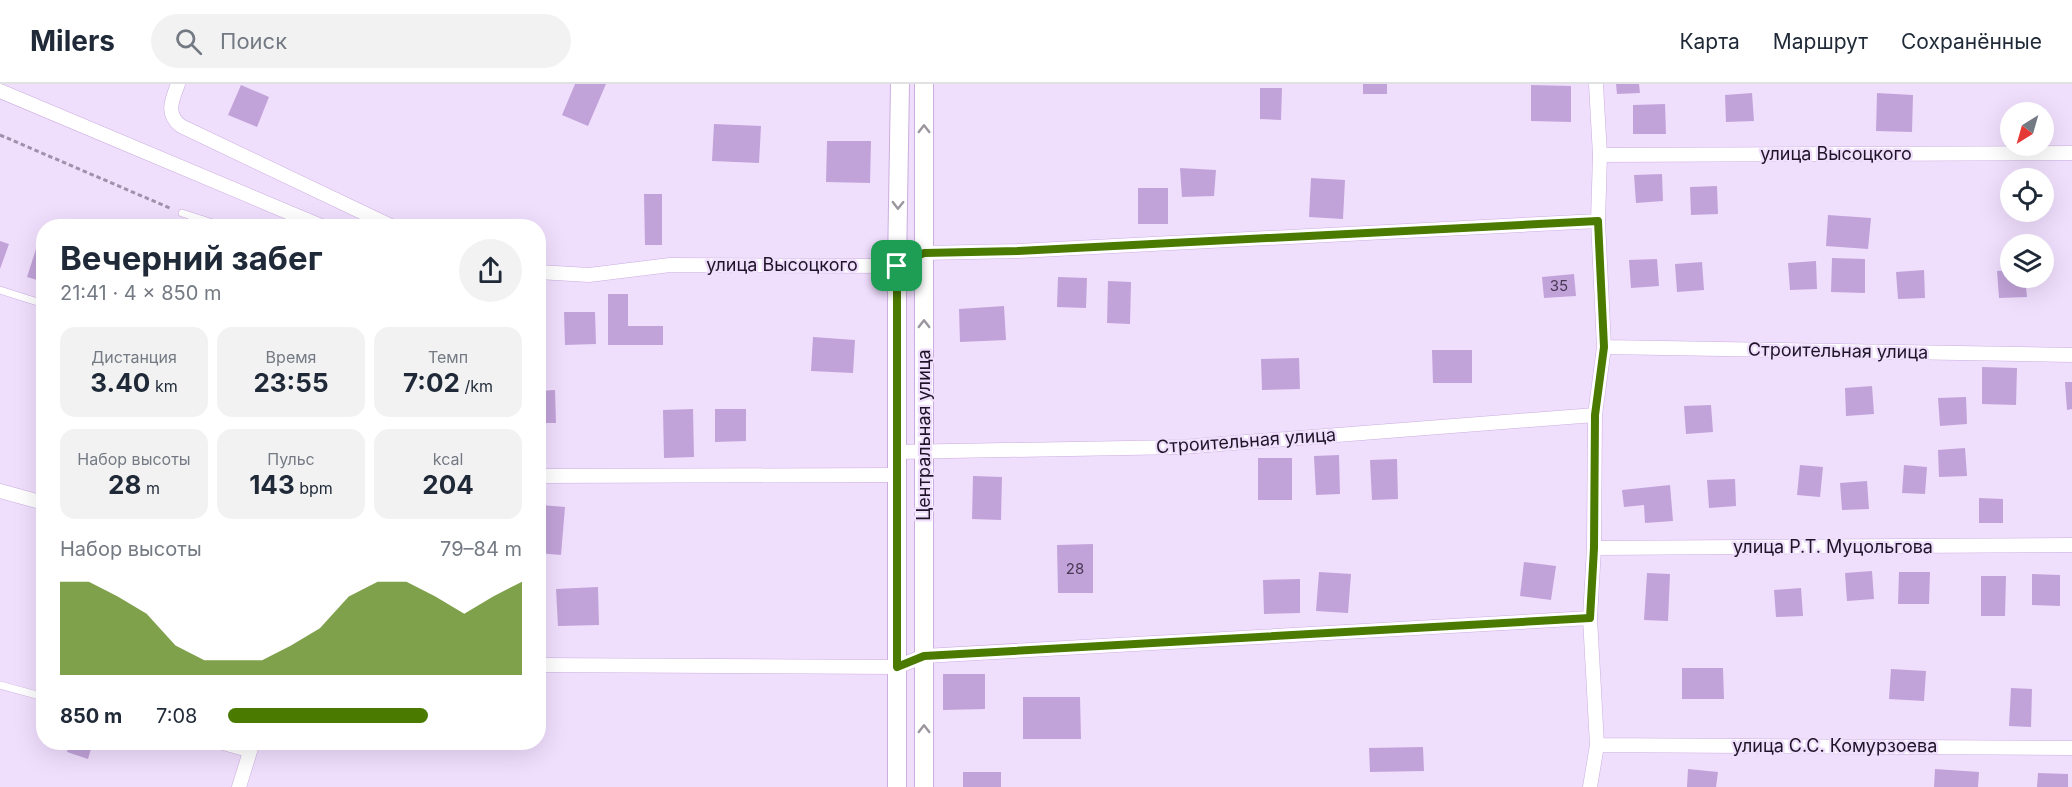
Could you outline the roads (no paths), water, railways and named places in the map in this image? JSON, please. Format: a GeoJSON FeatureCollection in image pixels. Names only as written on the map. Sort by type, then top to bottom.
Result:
{"type":"FeatureCollection","features":[{"type":"Feature","properties":{"kind":"street"},"geometry":{"type":"LineString","coordinates":[[178,84],[170,111],[171,117],[181,126],[376,219]]}},
{"type":"Feature","properties":{"kind":"street","name":"Центральная улица"},"geometry":{"type":"LineString","coordinates":[[897,787],[896,452],[900,84]]}},
{"type":"Feature","properties":{"kind":"street","name":"Центральная улица"},"geometry":{"type":"LineString","coordinates":[[924,84],[924,787]]}},
{"type":"Feature","properties":{"kind":"street"},"geometry":{"type":"LineString","coordinates":[[1590,787],[1597,745],[1590,618],[1594,548],[1595,415],[1604,347],[1598,221],[1600,155],[1596,84]]}},
{"type":"Feature","properties":{"kind":"street"},"geometry":{"type":"LineString","coordinates":[[0,91],[304,219]]}},
{"type":"Feature","properties":{"kind":"street","name":"улица Высоцкого"},"geometry":{"type":"LineString","coordinates":[[1600,155],[2072,153]]}},
{"type":"Feature","properties":{"kind":"street","name":"улица Высоцкого"},"geometry":{"type":"LineString","coordinates":[[546,272],[589,275],[670,265],[897,266],[924,253],[1018,251],[1598,221]]}},
{"type":"Feature","properties":{"kind":"street","name":"Строительная улица"},"geometry":{"type":"LineString","coordinates":[[1604,347],[2072,355]]}},
{"type":"Feature","properties":{"kind":"street","name":"Строительная улица"},"geometry":{"type":"LineString","coordinates":[[896,452],[1182,447],[1595,415]]}},
{"type":"Feature","properties":{"kind":"street"},"geometry":{"type":"LineString","coordinates":[[546,476],[897,475]]}},
{"type":"Feature","properties":{"kind":"street"},"geometry":{"type":"LineString","coordinates":[[0,491],[36,501]]}},
{"type":"Feature","properties":{"kind":"street","name":"улица Р.Т. Муцольгова"},"geometry":{"type":"LineString","coordinates":[[1594,548],[2072,545]]}},
{"type":"Feature","properties":{"kind":"street"},"geometry":{"type":"LineString","coordinates":[[546,665],[897,667],[924,656],[1590,618]]}},
{"type":"Feature","properties":{"kind":"street","name":"улица С.С. Комурзоева"},"geometry":{"type":"LineString","coordinates":[[1597,745],[2072,748]]}},
{"type":"Feature","properties":{"kind":"street"},"geometry":{"type":"LineString","coordinates":[[239,787],[250,750]]}},
{"type":"Feature","properties":{"kind":"lane"},"geometry":{"type":"LineString","coordinates":[[182,213],[200,219]]}},
{"type":"Feature","properties":{"kind":"lane"},"geometry":{"type":"LineString","coordinates":[[0,290],[36,301]]}},
{"type":"Feature","properties":{"kind":"lane"},"geometry":{"type":"LineString","coordinates":[[0,685],[36,695]]}}]}
